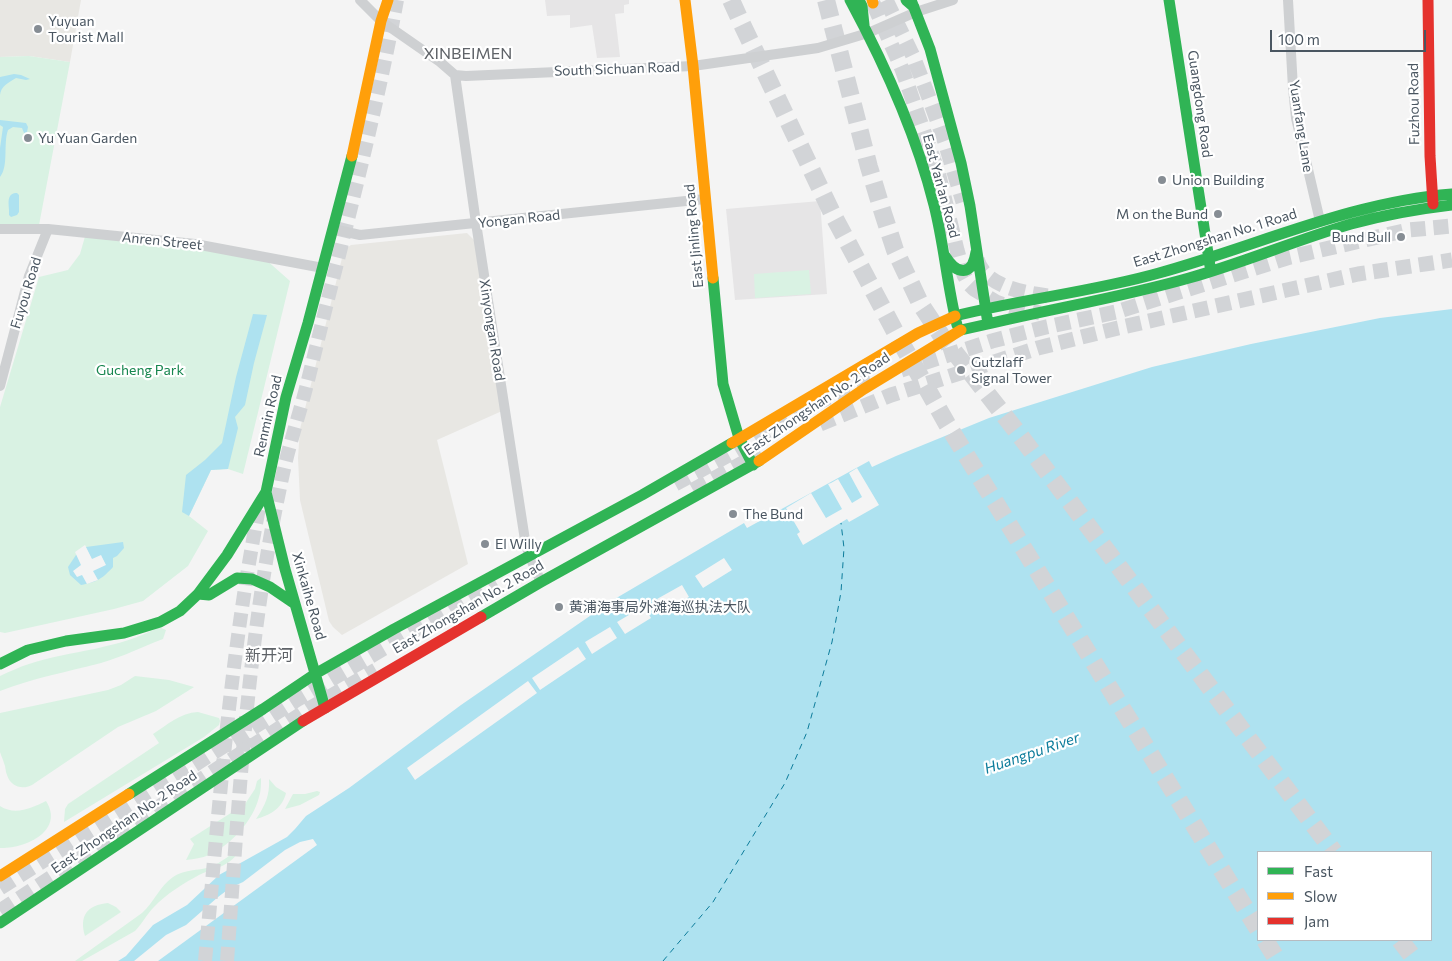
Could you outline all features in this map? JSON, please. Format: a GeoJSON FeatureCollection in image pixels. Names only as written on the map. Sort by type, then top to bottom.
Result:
{"type":"FeatureCollection","features":[{"type":"Feature","properties":{"kind":"main road","name":"Renmin Road"},"geometry":{"type":"LineString","coordinates":[[377,0],[381,20]]}},
{"type":"Feature","properties":{"kind":"main road","name":"Renmin Road"},"geometry":{"type":"LineString","coordinates":[[0,664],[28,650],[66,641],[116,635],[160,622],[180,611],[198,594],[227,555],[266,492],[286,397],[349,169],[381,20],[388,0]]}},
{"type":"Feature","properties":{"kind":"main road","name":"East Jinling Road"},"geometry":{"type":"LineString","coordinates":[[685,0],[723,384],[739,438],[753,465]]}},
{"type":"Feature","properties":{"kind":"main road","name":"East Yan'an Road"},"geometry":{"type":"LineString","coordinates":[[850,0],[878,51],[916,143],[934,206],[959,331]]}},
{"type":"Feature","properties":{"kind":"main road"},"geometry":{"type":"LineString","coordinates":[[859,0],[862,6],[866,29]]}},
{"type":"Feature","properties":{"kind":"main road","name":"Guangdong Road"},"geometry":{"type":"LineString","coordinates":[[1169,0],[1208,258],[1212,271]]}},
{"type":"Feature","properties":{"kind":"main road","name":"Fuzhou Road"},"geometry":{"type":"LineString","coordinates":[[1428,0],[1432,201]]}},
{"type":"Feature","properties":{"kind":"main road","name":"East Yan'an Road"},"geometry":{"type":"LineString","coordinates":[[912,5],[930,48],[961,163],[970,206],[988,324]]}},
{"type":"Feature","properties":{"kind":"main road","name":"East Zhongshan No. 1 Road"},"geometry":{"type":"LineString","coordinates":[[959,331],[1026,314],[1149,289],[1212,271],[1452,194]]}},
{"type":"Feature","properties":{"kind":"main road","name":"East Zhongshan No. 1 Road"},"geometry":{"type":"LineString","coordinates":[[955,316],[985,308],[1131,280],[1208,258],[1320,221],[1397,200],[1432,201],[1452,205]]}},
{"type":"Feature","properties":{"kind":"main road"},"geometry":{"type":"LineString","coordinates":[[944,255],[952,268],[956,271],[965,271],[969,270],[975,262],[977,248]]}},
{"type":"Feature","properties":{"kind":"main road","name":"East Zhongshan No. 2 Road"},"geometry":{"type":"LineString","coordinates":[[0,876],[315,674],[529,555],[642,495],[918,333],[955,316]]}},
{"type":"Feature","properties":{"kind":"main road","name":"East Zhongshan No. 2 Road"},"geometry":{"type":"LineString","coordinates":[[0,923],[294,726],[542,582],[753,465],[864,389],[959,331]]}},
{"type":"Feature","properties":{"kind":"main road","name":"Xinkaihe Road"},"geometry":{"type":"LineString","coordinates":[[266,492],[295,604],[325,708]]}},
{"type":"Feature","properties":{"kind":"main road"},"geometry":{"type":"LineString","coordinates":[[198,594],[209,595],[237,578],[252,579],[270,587],[295,604]]}},
{"type":"Feature","properties":{"kind":"street"},"geometry":{"type":"LineString","coordinates":[[360,0],[381,20],[455,75]]}},
{"type":"Feature","properties":{"kind":"street","name":"South Sichuan Road"},"geometry":{"type":"LineString","coordinates":[[455,75],[693,66],[818,48],[866,29],[912,5],[953,0]]}},
{"type":"Feature","properties":{"kind":"street","name":"Yuanfang Lane"},"geometry":{"type":"LineString","coordinates":[[1288,0],[1296,118],[1320,221]]}},
{"type":"Feature","properties":{"kind":"street","name":"Xinyongan Road"},"geometry":{"type":"LineString","coordinates":[[455,75],[525,540],[529,555],[542,582]]}},
{"type":"Feature","properties":{"kind":"street","name":"Yongan Road"},"geometry":{"type":"LineString","coordinates":[[333,230],[360,235],[705,199]]}},
{"type":"Feature","properties":{"kind":"street","name":"Anren Street"},"geometry":{"type":"LineString","coordinates":[[0,229],[48,230],[196,244],[323,268]]}},
{"type":"Feature","properties":{"kind":"street","name":"Fuyou Road"},"geometry":{"type":"LineString","coordinates":[[0,386],[29,276],[48,230]]}},
{"type":"Feature","properties":{"kind":"shaded area","name":"Yuyuan Tourist Mall"},"geometry":{"type":"Polygon","coordinates":[[[0,0],[81,0],[70,62],[29,56],[0,57],[0,0]]]}},
{"type":"Feature","properties":{"kind":"shaded area"},"geometry":{"type":"Polygon","coordinates":[[[545,0],[629,0],[629,4],[624,5],[624,13],[615,14],[620,57],[597,58],[592,25],[570,28],[570,15],[547,16],[545,0]]]}},
{"type":"Feature","properties":{"kind":"shaded area"},"geometry":{"type":"Polygon","coordinates":[[[820,201],[827,294],[735,300],[726,209],[820,201]]]}},
{"type":"Feature","properties":{"kind":"shaded area"},"geometry":{"type":"Polygon","coordinates":[[[467,233],[475,241],[502,411],[437,440],[468,564],[342,635],[329,621],[300,500],[298,458],[300,429],[344,250],[351,245],[467,233]]]}},
{"type":"Feature","properties":{"kind":"green space","name":"Yu Yuan Garden"},"geometry":{"type":"Polygon","coordinates":[[[29,56],[70,62],[39,225],[0,226],[0,57],[29,56]]]}},
{"type":"Feature","properties":{"kind":"green space","name":"Gucheng Park"},"geometry":{"type":"Polygon","coordinates":[[[86,233],[264,258],[290,281],[243,474],[228,469],[211,470],[189,516],[208,531],[188,566],[143,601],[5,633],[0,632],[0,407],[39,277],[68,270],[80,254],[86,233]]]}},
{"type":"Feature","properties":{"kind":"green space"},"geometry":{"type":"Polygon","coordinates":[[[809,270],[811,294],[755,298],[754,274],[809,270]]]}},
{"type":"Feature","properties":{"kind":"green space"},"geometry":{"type":"Polygon","coordinates":[[[159,627],[166,630],[163,639],[124,655],[101,663],[25,682],[0,691],[0,676],[18,668],[45,659],[127,641],[159,627]]]}},
{"type":"Feature","properties":{"kind":"green space"},"geometry":{"type":"Polygon","coordinates":[[[135,676],[169,680],[194,687],[156,711],[118,727],[32,785],[21,787],[11,782],[6,774],[5,764],[0,752],[0,713],[108,690],[121,685],[135,676]]]}},
{"type":"Feature","properties":{"kind":"green space"},"geometry":{"type":"Polygon","coordinates":[[[198,712],[219,718],[219,725],[204,737],[64,822],[65,809],[68,804],[159,743],[153,734],[180,717],[198,712]]]}},
{"type":"Feature","properties":{"kind":"green space"},"geometry":{"type":"Polygon","coordinates":[[[261,778],[260,792],[252,815],[233,839],[209,855],[186,860],[194,844],[190,839],[245,804],[255,789],[257,781],[261,778]]]}},
{"type":"Feature","properties":{"kind":"green space"},"geometry":{"type":"Polygon","coordinates":[[[269,779],[276,787],[286,793],[282,803],[275,810],[266,816],[256,819],[266,800],[269,790],[269,779]]]}},
{"type":"Feature","properties":{"kind":"green space"},"geometry":{"type":"Polygon","coordinates":[[[320,792],[319,795],[300,805],[285,809],[293,794],[320,792]]]}},
{"type":"Feature","properties":{"kind":"green space"},"geometry":{"type":"Polygon","coordinates":[[[46,801],[51,812],[50,821],[40,836],[20,845],[0,848],[0,806],[17,811],[46,801]]]}},
{"type":"Feature","properties":{"kind":"green space"},"geometry":{"type":"Polygon","coordinates":[[[241,848],[228,863],[199,875],[170,893],[151,910],[135,931],[82,961],[75,961],[142,913],[164,885],[177,874],[214,865],[241,848]]]}},
{"type":"Feature","properties":{"kind":"green space"},"geometry":{"type":"Polygon","coordinates":[[[108,903],[121,912],[85,936],[83,923],[86,913],[95,906],[108,903]]]}},
{"type":"Feature","properties":{"kind":"water"},"geometry":{"type":"Polygon","coordinates":[[[14,74],[30,79],[16,78],[3,87],[0,95],[0,77],[14,74]]]}},
{"type":"Feature","properties":{"kind":"water"},"geometry":{"type":"Polygon","coordinates":[[[0,120],[26,123],[28,127],[27,132],[24,133],[22,128],[13,127],[8,130],[4,167],[0,177],[0,148],[3,127],[0,125],[0,120]]]}},
{"type":"Feature","properties":{"kind":"water"},"geometry":{"type":"Polygon","coordinates":[[[15,193],[19,195],[19,212],[11,217],[9,215],[9,199],[15,193]]]}},
{"type":"Feature","properties":{"kind":"water","name":"Huangpu River"},"geometry":{"type":"Polygon","coordinates":[[[1452,309],[1452,961],[118,961],[126,956],[153,925],[187,905],[219,875],[287,837],[306,816],[349,788],[461,705],[613,600],[744,523],[747,528],[869,461],[872,467],[989,418],[1152,367],[1251,344],[1380,318],[1452,309]]]}},
{"type":"Feature","properties":{"kind":"water"},"geometry":{"type":"Polygon","coordinates":[[[253,314],[267,315],[245,405],[235,417],[238,428],[228,469],[211,470],[189,516],[182,512],[186,475],[222,443],[236,377],[253,314]]]}},
{"type":"Feature","properties":{"kind":"water"},"geometry":{"type":"Polygon","coordinates":[[[123,542],[124,548],[113,558],[113,567],[99,579],[81,585],[70,575],[68,567],[76,555],[86,547],[123,542]]]}},
{"type":"Feature","properties":{"kind":"pier"},"geometry":{"type":"Polygon","coordinates":[[[857,468],[879,505],[849,522],[847,519],[803,545],[797,534],[800,532],[786,508],[811,493],[826,518],[842,509],[828,484],[838,479],[852,503],[862,497],[849,473],[857,468]]]}},
{"type":"Feature","properties":{"kind":"pier"},"geometry":{"type":"Polygon","coordinates":[[[85,545],[92,559],[101,555],[106,565],[93,571],[98,580],[87,584],[82,575],[77,577],[73,571],[81,565],[75,552],[85,545]]]}},
{"type":"Feature","properties":{"kind":"pier"},"geometry":{"type":"Polygon","coordinates":[[[724,558],[732,570],[703,588],[695,576],[724,558]]]}},
{"type":"Feature","properties":{"kind":"pier"},"geometry":{"type":"Polygon","coordinates":[[[682,585],[689,597],[664,611],[657,599],[682,585]]]}},
{"type":"Feature","properties":{"kind":"pier"},"geometry":{"type":"Polygon","coordinates":[[[644,606],[651,618],[625,634],[617,622],[644,606]]]}},
{"type":"Feature","properties":{"kind":"pier"},"geometry":{"type":"Polygon","coordinates":[[[610,627],[617,638],[592,654],[585,642],[610,627]]]}},
{"type":"Feature","properties":{"kind":"pier"},"geometry":{"type":"Polygon","coordinates":[[[578,647],[586,659],[540,690],[532,678],[578,647]]]}},
{"type":"Feature","properties":{"kind":"pier"},"geometry":{"type":"Polygon","coordinates":[[[528,681],[537,693],[415,780],[407,768],[528,681]]]}},
{"type":"Feature","properties":{"kind":"pier"},"geometry":{"type":"Polygon","coordinates":[[[313,839],[317,845],[158,961],[134,961],[166,935],[186,925],[218,897],[230,888],[243,882],[285,850],[300,842],[313,839]]]}},
{"type":"Feature","properties":{"kind":"ferry route"},"geometry":{"type":"LineString","coordinates":[[663,961],[713,902],[785,783],[807,732],[832,642],[841,592],[844,548],[841,523]]}},
{"type":"Feature","properties":{"kind":"tunnel"},"geometry":{"type":"LineString","coordinates":[[227,961],[240,781],[252,661],[269,542],[286,460],[366,144],[397,0]]}},
{"type":"Feature","properties":{"kind":"tunnel"},"geometry":{"type":"LineString","coordinates":[[731,0],[832,213],[947,424],[1257,927]]}},
{"type":"Feature","properties":{"kind":"tunnel"},"geometry":{"type":"LineString","coordinates":[[826,0],[869,167],[883,213],[895,250],[921,305],[941,335],[1018,433],[1333,851]]}},
{"type":"Feature","properties":{"kind":"tunnel"},"geometry":{"type":"LineString","coordinates":[[886,0],[913,56],[928,95],[945,142],[963,202]]}},
{"type":"Feature","properties":{"kind":"tunnel"},"geometry":{"type":"LineString","coordinates":[[873,3],[902,69],[938,172],[964,275],[974,289],[996,302],[1040,313]]}},
{"type":"Feature","properties":{"kind":"tunnel"},"geometry":{"type":"LineString","coordinates":[[901,370],[992,341],[1116,312],[1290,257],[1408,230],[1452,226]]}},
{"type":"Feature","properties":{"kind":"tunnel"},"geometry":{"type":"LineString","coordinates":[[977,259],[981,268],[996,282],[1028,293],[1048,296]]}},
{"type":"Feature","properties":{"kind":"tunnel"},"geometry":{"type":"LineString","coordinates":[[820,424],[891,395],[1038,348],[1358,274],[1452,260]]}},
{"type":"Feature","properties":{"kind":"tunnel"},"geometry":{"type":"LineString","coordinates":[[675,484],[734,452],[803,410],[841,391],[873,380]]}},
{"type":"Feature","properties":{"kind":"tunnel"},"geometry":{"type":"LineString","coordinates":[[693,490],[761,453]]}},
{"type":"Feature","properties":{"kind":"tunnel"},"geometry":{"type":"LineString","coordinates":[[205,961],[226,731],[241,617],[260,503]]}},
{"type":"Feature","properties":{"kind":"tunnel"},"geometry":{"type":"LineString","coordinates":[[0,888],[298,699],[496,582]]}},
{"type":"Feature","properties":{"kind":"tunnel"},"geometry":{"type":"LineString","coordinates":[[0,911],[309,709],[376,670]]}},
{"type":"Feature","properties":{"kind":"tunnel"},"geometry":{"type":"LineString","coordinates":[[1266,941],[1278,961]]}},
{"type":"Feature","properties":{"kind":"tunnel"},"geometry":{"type":"LineString","coordinates":[[1401,941],[1416,961]]}},
{"type":"Feature","properties":{"kind":"traffic: fast"},"geometry":{"type":"LineString","coordinates":[[850,0],[887,74],[909,126],[927,178],[957,325]]}},
{"type":"Feature","properties":{"kind":"traffic: fast"},"geometry":{"type":"LineString","coordinates":[[859,0],[862,6],[864,25]]}},
{"type":"Feature","properties":{"kind":"traffic: fast"},"geometry":{"type":"LineString","coordinates":[[906,0],[914,7]]}},
{"type":"Feature","properties":{"kind":"traffic: fast"},"geometry":{"type":"LineString","coordinates":[[911,0],[930,49],[961,163],[970,206],[988,324],[961,330]]}},
{"type":"Feature","properties":{"kind":"traffic: fast"},"geometry":{"type":"LineString","coordinates":[[1169,0],[1210,266]]}},
{"type":"Feature","properties":{"kind":"traffic: fast"},"geometry":{"type":"LineString","coordinates":[[0,664],[28,650],[66,641],[124,633],[160,622],[180,611],[198,594],[227,555],[266,492],[286,397],[308,323],[352,156]]}},
{"type":"Feature","properties":{"kind":"traffic: fast"},"geometry":{"type":"LineString","coordinates":[[955,316],[1134,280],[1340,215],[1414,199],[1452,194]]}},
{"type":"Feature","properties":{"kind":"traffic: fast"},"geometry":{"type":"LineString","coordinates":[[988,324],[1139,291],[1189,278],[1330,230],[1363,221],[1452,205]]}},
{"type":"Feature","properties":{"kind":"traffic: fast"},"geometry":{"type":"LineString","coordinates":[[945,256],[954,267],[964,270],[971,266],[976,252]]}},
{"type":"Feature","properties":{"kind":"traffic: fast"},"geometry":{"type":"LineString","coordinates":[[713,278],[723,384],[739,438],[753,465]]}},
{"type":"Feature","properties":{"kind":"traffic: fast"},"geometry":{"type":"LineString","coordinates":[[129,794],[315,674],[394,629],[642,495],[732,443]]}},
{"type":"Feature","properties":{"kind":"traffic: fast"},"geometry":{"type":"LineString","coordinates":[[481,617],[759,461]]}},
{"type":"Feature","properties":{"kind":"traffic: fast"},"geometry":{"type":"LineString","coordinates":[[266,492],[285,569],[325,708]]}},
{"type":"Feature","properties":{"kind":"traffic: fast"},"geometry":{"type":"LineString","coordinates":[[198,594],[209,595],[237,578],[252,579],[270,587],[295,604]]}},
{"type":"Feature","properties":{"kind":"traffic: fast"},"geometry":{"type":"LineString","coordinates":[[0,923],[303,721]]}},
{"type":"Feature","properties":{"kind":"traffic: slow"},"geometry":{"type":"LineString","coordinates":[[352,156],[381,21],[388,0]]}},
{"type":"Feature","properties":{"kind":"traffic: slow"},"geometry":{"type":"LineString","coordinates":[[685,0],[713,278]]}},
{"type":"Feature","properties":{"kind":"traffic: slow"},"geometry":{"type":"LineString","coordinates":[[732,443],[918,333],[955,316]]}},
{"type":"Feature","properties":{"kind":"traffic: slow"},"geometry":{"type":"LineString","coordinates":[[759,461],[864,389],[961,330]]}},
{"type":"Feature","properties":{"kind":"traffic: slow"},"geometry":{"type":"LineString","coordinates":[[0,876],[129,794]]}},
{"type":"Feature","properties":{"kind":"traffic: jam"},"geometry":{"type":"LineString","coordinates":[[1428,0],[1430,156],[1433,204]]}},
{"type":"Feature","properties":{"kind":"traffic: jam"},"geometry":{"type":"LineString","coordinates":[[303,721],[481,617]]}},
{"type":"Feature","properties":{"kind":"place","name":"Yuyuan Tourist Mall"},"geometry":{"type":"Point","coordinates":[38,29]}},
{"type":"Feature","properties":{"kind":"place","name":"Yu Yuan Garden"},"geometry":{"type":"Point","coordinates":[28,138]}},
{"type":"Feature","properties":{"kind":"place","name":"Union Building"},"geometry":{"type":"Point","coordinates":[1162,180]}},
{"type":"Feature","properties":{"kind":"place","name":"M on the Bund"},"geometry":{"type":"Point","coordinates":[1218,214]}},
{"type":"Feature","properties":{"kind":"place","name":"Bund Bull"},"geometry":{"type":"Point","coordinates":[1401,237]}},
{"type":"Feature","properties":{"kind":"place","name":"Gutzlaff Signal Tower"},"geometry":{"type":"Point","coordinates":[961,370]}},
{"type":"Feature","properties":{"kind":"place","name":"The Bund"},"geometry":{"type":"Point","coordinates":[733,514]}},
{"type":"Feature","properties":{"kind":"place","name":"El Willy"},"geometry":{"type":"Point","coordinates":[485,544]}},
{"type":"Feature","properties":{"kind":"place","name":"黄浦海事局外滩海巡执法大队"},"geometry":{"type":"Point","coordinates":[559,607]}},
{"type":"Feature","properties":{"kind":"district","name":"XINBEIMEN"},"geometry":{"type":"Point","coordinates":[468,54]}},
{"type":"Feature","properties":{"kind":"district","name":"新开河"},"geometry":{"type":"Point","coordinates":[269,656]}}]}
